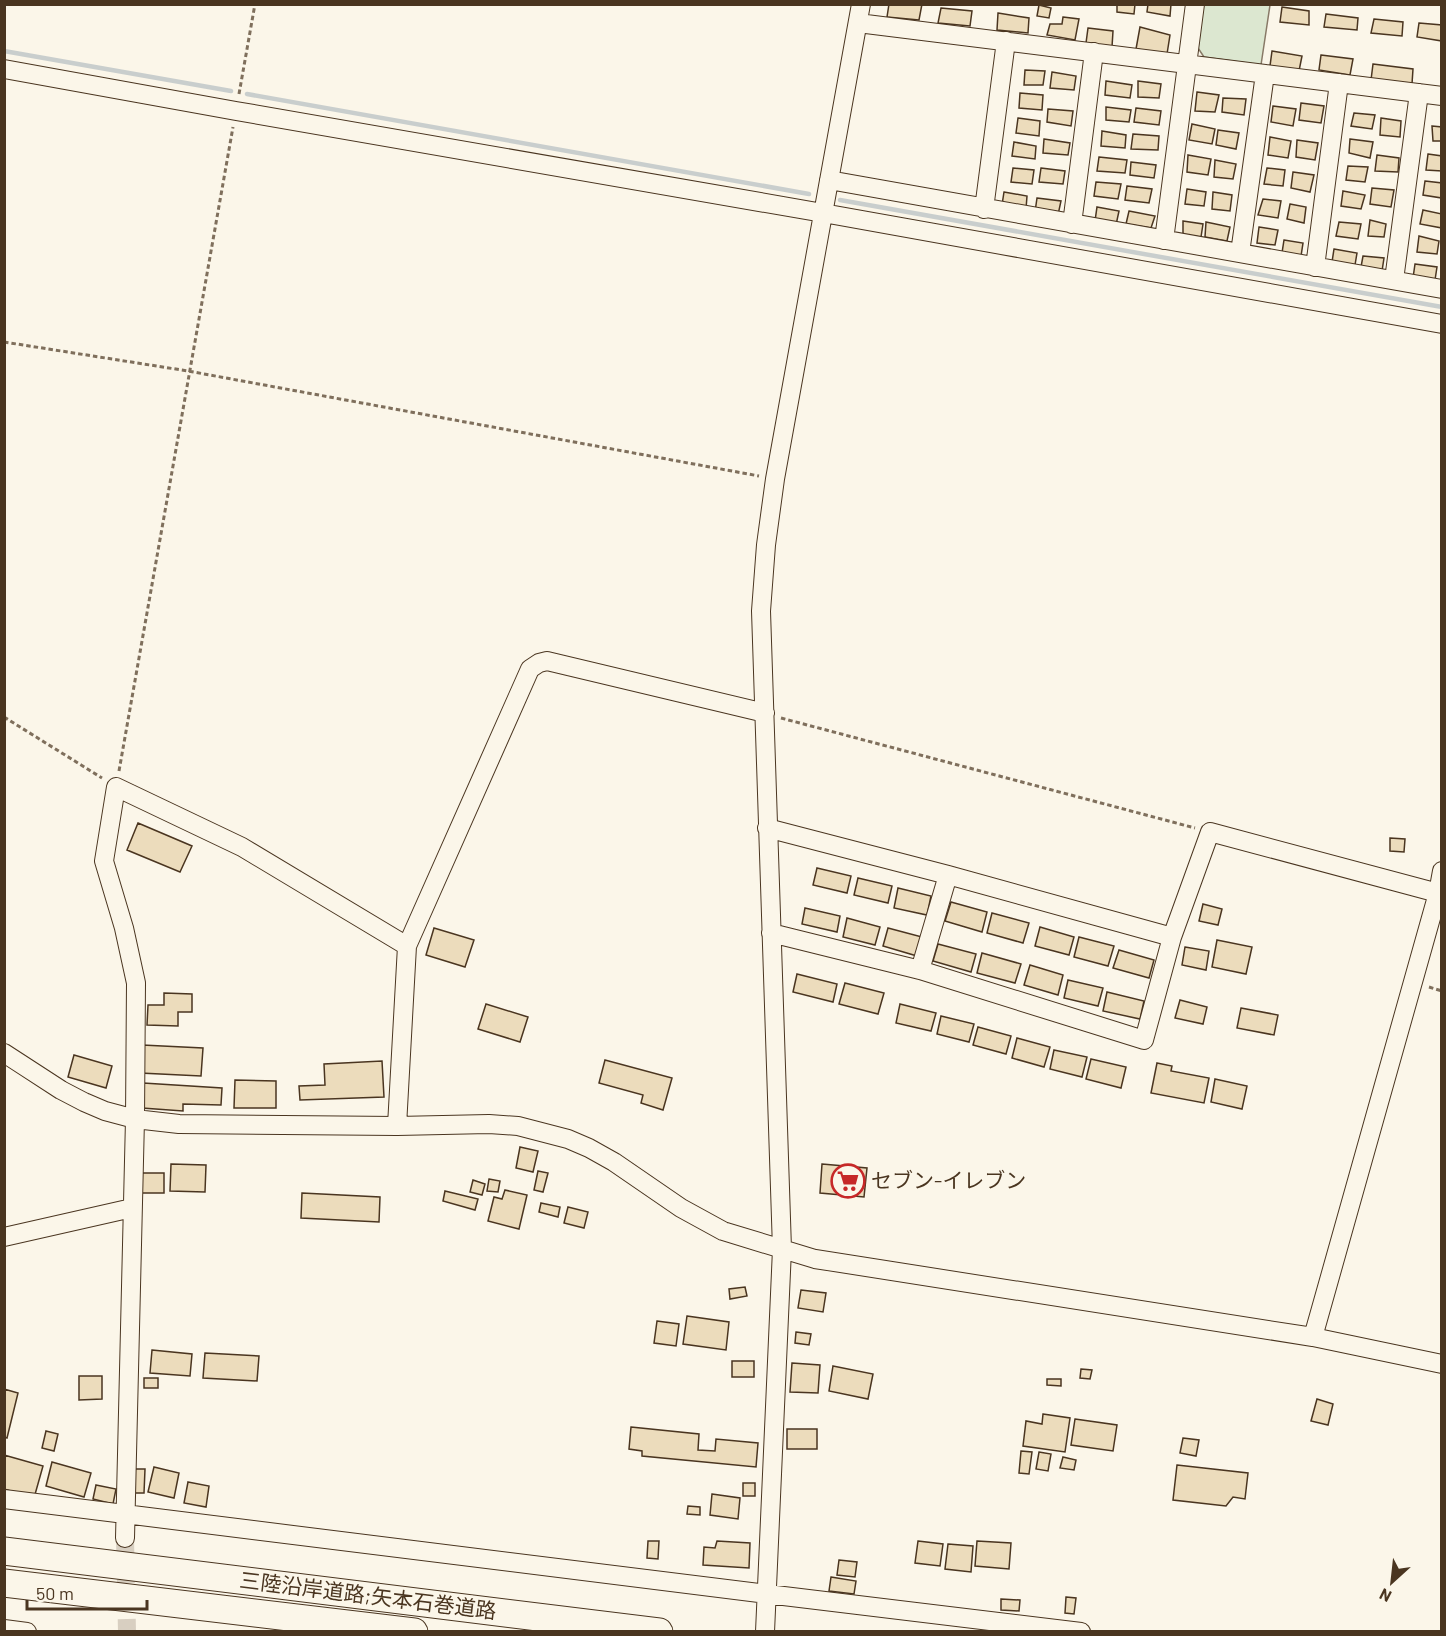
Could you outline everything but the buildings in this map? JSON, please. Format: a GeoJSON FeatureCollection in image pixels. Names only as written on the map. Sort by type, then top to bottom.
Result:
{"type":"FeatureCollection","features":[{"type":"Feature","properties":{"kind":"highway","name":"三陸沿岸道路;矢本石巻道路"},"geometry":{"type":"LineString","coordinates":[[4,1551],[659,1632]]}},
{"type":"Feature","properties":{"kind":"highway","name":"三陸沿岸道路;矢本石巻道路"},"geometry":{"type":"LineString","coordinates":[[4,1583],[414,1632]]}},
{"type":"Feature","properties":{"kind":"street"},"geometry":{"type":"LineString","coordinates":[[765,1632],[782,1250],[761,611],[766,544],[775,479],[861,4]]}},
{"type":"Feature","properties":{"kind":"street"},"geometry":{"type":"LineString","coordinates":[[1164,240],[1195,4]]}},
{"type":"Feature","properties":{"kind":"street"},"geometry":{"type":"LineString","coordinates":[[858,23],[1442,96]]}},
{"type":"Feature","properties":{"kind":"street"},"geometry":{"type":"LineString","coordinates":[[984,209],[1006,41]]}},
{"type":"Feature","properties":{"kind":"street"},"geometry":{"type":"LineString","coordinates":[[1072,224],[1094,52]]}},
{"type":"Feature","properties":{"kind":"street"},"geometry":{"type":"LineString","coordinates":[[4,69],[1442,324]]}},
{"type":"Feature","properties":{"kind":"street"},"geometry":{"type":"LineString","coordinates":[[1240,253],[1264,74]]}},
{"type":"Feature","properties":{"kind":"street"},"geometry":{"type":"LineString","coordinates":[[1315,267],[1339,83]]}},
{"type":"Feature","properties":{"kind":"street"},"geometry":{"type":"LineString","coordinates":[[1394,280],[1419,93]]}},
{"type":"Feature","properties":{"kind":"street"},"geometry":{"type":"LineString","coordinates":[[829,180],[1442,289]]}},
{"type":"Feature","properties":{"kind":"street"},"geometry":{"type":"LineString","coordinates":[[397,1126],[407,946],[530,669],[539,663],[547,662],[765,713]]}},
{"type":"Feature","properties":{"kind":"street"},"geometry":{"type":"LineString","coordinates":[[125,1538],[136,983],[124,928],[104,861],[116,787],[242,847],[407,946]]}},
{"type":"Feature","properties":{"kind":"street"},"geometry":{"type":"LineString","coordinates":[[767,828],[1172,937]]}},
{"type":"Feature","properties":{"kind":"street"},"geometry":{"type":"LineString","coordinates":[[771,933],[920,970],[1144,1040],[1172,937],[1210,832],[1438,893]]}},
{"type":"Feature","properties":{"kind":"street"},"geometry":{"type":"LineString","coordinates":[[1313,1337],[1438,893],[1442,871]]}},
{"type":"Feature","properties":{"kind":"street"},"geometry":{"type":"LineString","coordinates":[[920,970],[948,875]]}},
{"type":"Feature","properties":{"kind":"street"},"geometry":{"type":"LineString","coordinates":[[4,1053],[76,1098],[105,1111],[135,1119],[179,1124],[397,1126],[489,1124],[518,1126],[568,1139],[589,1148],[705,1222],[731,1234],[815,1259],[1313,1337],[1442,1364]]}},
{"type":"Feature","properties":{"kind":"street"},"geometry":{"type":"LineString","coordinates":[[4,1237],[132,1208]]}},
{"type":"Feature","properties":{"kind":"street"},"geometry":{"type":"LineString","coordinates":[[4,1499],[1081,1632]]}},
{"type":"Feature","properties":{"kind":"street"},"geometry":{"type":"LineString","coordinates":[[4,1629],[27,1632]]}},
{"type":"Feature","properties":{"kind":"path"},"geometry":{"type":"LineString","coordinates":[[4,717],[116,787],[188,371],[255,4]]}},
{"type":"Feature","properties":{"kind":"path"},"geometry":{"type":"LineString","coordinates":[[4,342],[188,371],[775,479]]}},
{"type":"Feature","properties":{"kind":"path"},"geometry":{"type":"LineString","coordinates":[[765,713],[1210,832]]}},
{"type":"Feature","properties":{"kind":"green space"},"geometry":{"type":"Polygon","coordinates":[[[1203,5],[1270,5],[1261,65],[1204,57],[1198,48],[1203,5]]]}},
{"type":"Feature","properties":{"kind":"waterway"},"geometry":{"type":"LineString","coordinates":[[4,51],[231,91]]}},
{"type":"Feature","properties":{"kind":"waterway"},"geometry":{"type":"LineString","coordinates":[[247,94],[809,194]]}},
{"type":"Feature","properties":{"kind":"waterway"},"geometry":{"type":"LineString","coordinates":[[840,200],[1442,307]]}},
{"type":"Feature","properties":{"kind":"tunnel"},"geometry":{"type":"LineString","coordinates":[[125,1538],[127,1632]]}},
{"type":"Feature","properties":{"kind":"place","name":"セブン-イレブン"},"geometry":{"type":"Point","coordinates":[848,1181]}}]}
